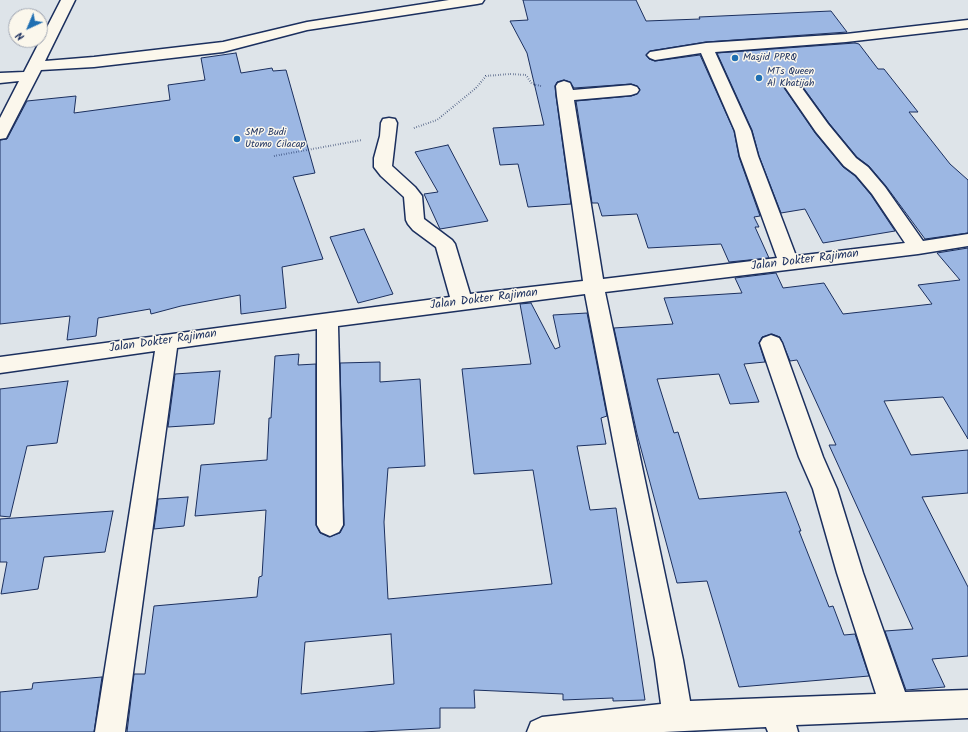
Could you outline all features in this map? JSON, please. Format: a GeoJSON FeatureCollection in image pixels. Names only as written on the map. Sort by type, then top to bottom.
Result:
{"type":"FeatureCollection","features":[{"type":"Feature","properties":{"kind":"street"},"geometry":{"type":"LineString","coordinates":[[0,134],[68,0]]}},
{"type":"Feature","properties":{"kind":"street"},"geometry":{"type":"LineString","coordinates":[[0,78],[33,71],[94,62],[223,47],[307,26],[477,0]]}},
{"type":"Feature","properties":{"kind":"street"},"geometry":{"type":"LineString","coordinates":[[655,55],[706,48],[846,38],[968,24]]}},
{"type":"Feature","properties":{"kind":"street"},"geometry":{"type":"LineString","coordinates":[[706,48],[744,132],[749,156],[788,262]]}},
{"type":"Feature","properties":{"kind":"street"},"geometry":{"type":"LineString","coordinates":[[793,87],[818,122],[850,162],[862,171],[879,191],[918,248]]}},
{"type":"Feature","properties":{"kind":"street"},"geometry":{"type":"LineString","coordinates":[[631,90],[564,91],[594,287],[669,660],[678,716]]}},
{"type":"Feature","properties":{"kind":"street"},"geometry":{"type":"LineString","coordinates":[[389,129],[383,158],[383,166],[387,172],[410,191],[413,196],[416,220],[420,226],[445,244],[462,302]]}},
{"type":"Feature","properties":{"kind":"street","name":"Jalan Dokter Rajiman"},"geometry":{"type":"LineString","coordinates":[[0,364],[462,302],[788,262],[918,248],[968,240]]}},
{"type":"Feature","properties":{"kind":"street"},"geometry":{"type":"LineString","coordinates":[[327,321],[330,525]]}},
{"type":"Feature","properties":{"kind":"street"},"geometry":{"type":"LineString","coordinates":[[110,732],[167,342]]}},
{"type":"Feature","properties":{"kind":"street"},"geometry":{"type":"LineString","coordinates":[[771,343],[811,457],[825,489],[850,573],[895,707]]}},
{"type":"Feature","properties":{"kind":"street"},"geometry":{"type":"LineString","coordinates":[[542,732],[678,716],[779,722],[895,707],[968,704]]}},
{"type":"Feature","properties":{"kind":"path"},"geometry":{"type":"LineString","coordinates":[[274,156],[332,144],[389,129],[437,120],[476,88],[486,76],[526,75],[532,84],[564,91]]}},
{"type":"Feature","properties":{"kind":"building"},"geometry":{"type":"Polygon","coordinates":[[[523,0],[636,0],[646,21],[831,11],[847,32],[706,42],[650,51],[646,55],[649,59],[655,61],[700,55],[734,131],[739,157],[760,216],[754,217],[759,227],[755,227],[769,258],[729,262],[721,244],[648,248],[637,214],[602,216],[598,203],[592,203],[576,101],[631,96],[637,94],[640,89],[631,84],[574,88],[570,82],[564,80],[557,82],[555,86],[556,96],[571,204],[528,207],[518,164],[500,165],[493,128],[544,125],[527,53],[510,21],[528,20],[523,0]]]}},
{"type":"Feature","properties":{"kind":"building"},"geometry":{"type":"Polygon","coordinates":[[[855,43],[859,44],[878,69],[884,69],[918,112],[909,112],[950,164],[968,180],[968,233],[925,239],[886,186],[869,166],[857,157],[829,123],[800,83],[793,81],[787,83],[784,88],[815,133],[843,167],[855,176],[871,195],[895,231],[823,243],[805,209],[781,213],[759,156],[752,130],[717,53],[855,43]]]}},
{"type":"Feature","properties":{"kind":"building"},"geometry":{"type":"Polygon","coordinates":[[[236,53],[241,73],[272,68],[273,71],[286,70],[315,173],[293,177],[323,259],[282,267],[286,308],[241,314],[240,295],[181,306],[151,314],[150,309],[98,318],[96,336],[67,340],[70,316],[0,324],[0,140],[7,139],[27,101],[76,96],[74,113],[170,100],[168,85],[205,80],[201,58],[236,53]]]}},
{"type":"Feature","properties":{"kind":"building"},"geometry":{"type":"Polygon","coordinates":[[[448,145],[488,221],[440,229],[424,194],[438,192],[415,152],[448,145]]]}},
{"type":"Feature","properties":{"kind":"building"},"geometry":{"type":"Polygon","coordinates":[[[364,229],[393,294],[358,303],[330,237],[364,229]]]}},
{"type":"Feature","properties":{"kind":"building"},"geometry":{"type":"Polygon","coordinates":[[[968,248],[968,439],[943,397],[884,401],[911,455],[968,450],[968,493],[922,497],[968,587],[968,656],[932,659],[945,687],[906,690],[885,631],[913,629],[829,445],[836,445],[797,360],[790,361],[780,337],[772,334],[762,337],[759,343],[765,362],[744,364],[759,402],[730,404],[719,374],[657,379],[674,433],[678,432],[699,499],[786,492],[801,531],[799,531],[829,607],[833,606],[844,635],[855,634],[869,676],[739,687],[707,581],[677,583],[637,434],[614,328],[673,324],[664,298],[742,293],[735,278],[776,273],[783,288],[824,283],[843,314],[932,304],[918,285],[960,280],[937,253],[968,248]]]}},
{"type":"Feature","properties":{"kind":"building"},"geometry":{"type":"Polygon","coordinates":[[[531,303],[555,349],[560,347],[553,315],[587,313],[607,416],[601,418],[606,444],[577,446],[590,510],[616,508],[645,700],[613,701],[613,698],[563,700],[563,694],[474,690],[475,708],[440,708],[440,728],[362,732],[127,732],[134,674],[145,674],[154,606],[257,597],[259,577],[262,576],[266,510],[195,516],[201,465],[267,460],[269,418],[271,418],[275,356],[299,354],[298,365],[316,364],[316,525],[320,533],[329,537],[340,533],[344,525],[340,363],[380,362],[380,382],[420,379],[425,466],[388,468],[384,522],[388,599],[552,584],[533,470],[474,474],[462,369],[531,364],[520,304],[531,303]],[[391,634],[305,642],[301,694],[394,684],[391,634]]]}},
{"type":"Feature","properties":{"kind":"building"},"geometry":{"type":"Polygon","coordinates":[[[220,371],[214,424],[168,427],[175,374],[220,371]]]}},
{"type":"Feature","properties":{"kind":"building"},"geometry":{"type":"Polygon","coordinates":[[[68,381],[57,443],[27,446],[10,517],[0,516],[0,389],[68,381]]]}},
{"type":"Feature","properties":{"kind":"building"},"geometry":{"type":"Polygon","coordinates":[[[188,497],[184,526],[154,529],[158,499],[188,497]]]}},
{"type":"Feature","properties":{"kind":"building"},"geometry":{"type":"Polygon","coordinates":[[[113,511],[105,552],[44,557],[38,589],[1,594],[7,562],[0,562],[0,519],[113,511]]]}},
{"type":"Feature","properties":{"kind":"building"},"geometry":{"type":"Polygon","coordinates":[[[102,677],[94,732],[0,732],[0,692],[32,689],[33,683],[102,677]]]}},
{"type":"Feature","properties":{"kind":"place","name":"Masjid PPRQ"},"geometry":{"type":"Point","coordinates":[735,58]}},
{"type":"Feature","properties":{"kind":"place","name":"MTs Queen Al Khatijah"},"geometry":{"type":"Point","coordinates":[759,78]}},
{"type":"Feature","properties":{"kind":"place","name":"SMP Budi Utomo Cilacap"},"geometry":{"type":"Point","coordinates":[237,139]}}]}
